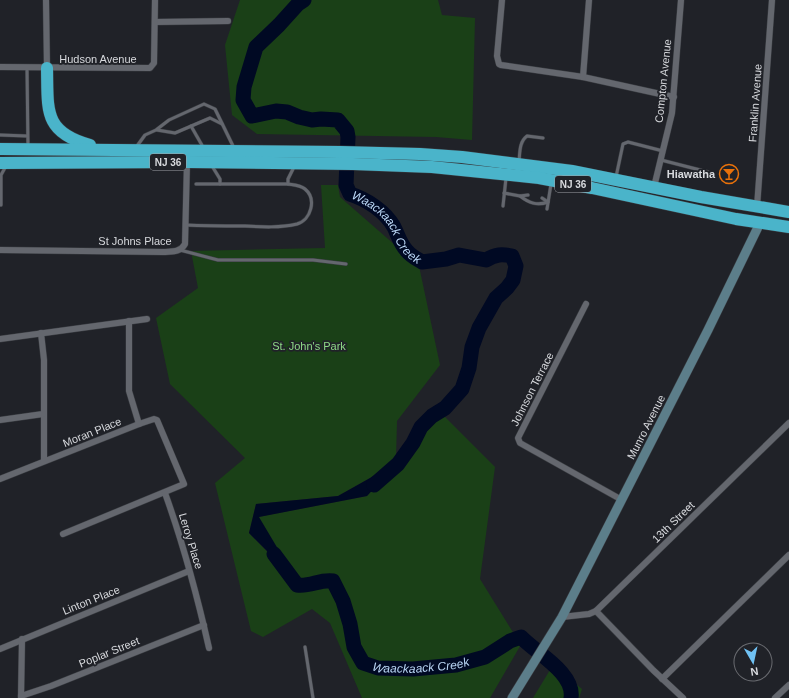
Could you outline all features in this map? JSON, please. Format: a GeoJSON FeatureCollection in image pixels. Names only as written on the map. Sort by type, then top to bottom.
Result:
{"type":"FeatureCollection","features":[{"type":"Feature","properties":{"kind":"highway"},"geometry":{"type":"LineString","coordinates":[[47,68],[48,107],[58,129],[65,136],[76,141],[107,150]]}},
{"type":"Feature","properties":{"kind":"highway","name":"NJ 36"},"geometry":{"type":"LineString","coordinates":[[0,149],[236,151],[336,158],[420,154],[519,163],[572,171],[701,197],[789,212]]}},
{"type":"Feature","properties":{"kind":"highway","name":"NJ 36"},"geometry":{"type":"LineString","coordinates":[[4,163],[296,163],[336,158]]}},
{"type":"Feature","properties":{"kind":"highway","name":"NJ 36"},"geometry":{"type":"LineString","coordinates":[[354,158],[551,181],[592,188],[760,223],[789,227]]}},
{"type":"Feature","properties":{"kind":"street"},"geometry":{"type":"LineString","coordinates":[[46,0],[47,68]]}},
{"type":"Feature","properties":{"kind":"street","name":"Hudson Avenue"},"geometry":{"type":"LineString","coordinates":[[0,67],[150,68],[154,63],[155,0]]}},
{"type":"Feature","properties":{"kind":"street"},"geometry":{"type":"LineString","coordinates":[[502,0],[497,56],[499,64],[507,67],[583,77],[674,97]]}},
{"type":"Feature","properties":{"kind":"street"},"geometry":{"type":"LineString","coordinates":[[583,77],[589,0]]}},
{"type":"Feature","properties":{"kind":"street","name":"Compton Avenue"},"geometry":{"type":"LineString","coordinates":[[654,187],[671,118],[674,97],[681,0]]}},
{"type":"Feature","properties":{"kind":"street","name":"Franklin Avenue"},"geometry":{"type":"LineString","coordinates":[[757,207],[772,0]]}},
{"type":"Feature","properties":{"kind":"street"},"geometry":{"type":"LineString","coordinates":[[155,22],[228,21]]}},
{"type":"Feature","properties":{"kind":"street","name":"St Johns Place"},"geometry":{"type":"LineString","coordinates":[[0,250],[163,252],[180,250],[185,244],[187,162]]}},
{"type":"Feature","properties":{"kind":"street","name":"Munro Avenue"},"geometry":{"type":"LineString","coordinates":[[512,698],[562,617],[708,330],[760,223]]}},
{"type":"Feature","properties":{"kind":"street","name":"Johnson Terrace"},"geometry":{"type":"LineString","coordinates":[[586,304],[518,438],[520,444],[622,500]]}},
{"type":"Feature","properties":{"kind":"street"},"geometry":{"type":"LineString","coordinates":[[0,340],[147,319]]}},
{"type":"Feature","properties":{"kind":"street"},"geometry":{"type":"LineString","coordinates":[[129,321],[129,391],[139,424]]}},
{"type":"Feature","properties":{"kind":"street"},"geometry":{"type":"LineString","coordinates":[[41,333],[44,360],[44,461]]}},
{"type":"Feature","properties":{"kind":"street"},"geometry":{"type":"LineString","coordinates":[[0,420],[43,414]]}},
{"type":"Feature","properties":{"kind":"street","name":"Moran Place"},"geometry":{"type":"LineString","coordinates":[[0,479],[154,418],[157,420],[184,484],[165,493]]}},
{"type":"Feature","properties":{"kind":"street","name":"13th Street"},"geometry":{"type":"LineString","coordinates":[[596,611],[789,423]]}},
{"type":"Feature","properties":{"kind":"street"},"geometry":{"type":"LineString","coordinates":[[64,534],[165,493]]}},
{"type":"Feature","properties":{"kind":"street","name":"Leroy Place"},"geometry":{"type":"LineString","coordinates":[[165,493],[190,571],[209,648]]}},
{"type":"Feature","properties":{"kind":"street"},"geometry":{"type":"LineString","coordinates":[[662,679],[789,555]]}},
{"type":"Feature","properties":{"kind":"street","name":"Linton Place"},"geometry":{"type":"LineString","coordinates":[[0,649],[190,571]]}},
{"type":"Feature","properties":{"kind":"street"},"geometry":{"type":"LineString","coordinates":[[562,617],[589,614],[596,611],[682,698]]}},
{"type":"Feature","properties":{"kind":"street","name":"Poplar Street"},"geometry":{"type":"LineString","coordinates":[[21,697],[204,625]]}},
{"type":"Feature","properties":{"kind":"street"},"geometry":{"type":"LineString","coordinates":[[21,697],[22,639]]}},
{"type":"Feature","properties":{"kind":"street"},"geometry":{"type":"LineString","coordinates":[[775,698],[789,685]]}},
{"type":"Feature","properties":{"kind":"lane"},"geometry":{"type":"LineString","coordinates":[[27,68],[28,149]]}},
{"type":"Feature","properties":{"kind":"lane"},"geometry":{"type":"LineString","coordinates":[[134,150],[145,135],[156,130],[168,120],[204,104],[214,109],[236,151]]}},
{"type":"Feature","properties":{"kind":"lane"},"geometry":{"type":"LineString","coordinates":[[156,130],[175,133],[210,118],[222,124]]}},
{"type":"Feature","properties":{"kind":"lane"},"geometry":{"type":"LineString","coordinates":[[191,126],[205,151]]}},
{"type":"Feature","properties":{"kind":"lane"},"geometry":{"type":"LineString","coordinates":[[0,134],[28,136]]}},
{"type":"Feature","properties":{"kind":"lane"},"geometry":{"type":"LineString","coordinates":[[519,163],[521,143],[524,138],[527,136],[543,138]]}},
{"type":"Feature","properties":{"kind":"lane"},"geometry":{"type":"LineString","coordinates":[[615,179],[623,144],[625,142],[663,151]]}},
{"type":"Feature","properties":{"kind":"lane"},"geometry":{"type":"LineString","coordinates":[[661,160],[708,172]]}},
{"type":"Feature","properties":{"kind":"lane"},"geometry":{"type":"LineString","coordinates":[[1,204],[1,175],[4,163]]}},
{"type":"Feature","properties":{"kind":"lane"},"geometry":{"type":"LineString","coordinates":[[209,163],[220,179],[220,184]]}},
{"type":"Feature","properties":{"kind":"lane"},"geometry":{"type":"LineString","coordinates":[[288,184],[288,179],[296,163]]}},
{"type":"Feature","properties":{"kind":"lane"},"geometry":{"type":"LineString","coordinates":[[503,206],[506,175]]}},
{"type":"Feature","properties":{"kind":"lane"},"geometry":{"type":"LineString","coordinates":[[547,209],[551,181]]}},
{"type":"Feature","properties":{"kind":"lane"},"geometry":{"type":"LineString","coordinates":[[186,225],[269,227],[297,224],[306,220],[310,212],[310,199],[308,193],[305,189],[298,185],[196,184]]}},
{"type":"Feature","properties":{"kind":"lane"},"geometry":{"type":"LineString","coordinates":[[504,193],[528,196]]}},
{"type":"Feature","properties":{"kind":"lane"},"geometry":{"type":"LineString","coordinates":[[520,196],[527,201],[540,205],[548,202]]}},
{"type":"Feature","properties":{"kind":"lane"},"geometry":{"type":"LineString","coordinates":[[542,198],[548,202]]}},
{"type":"Feature","properties":{"kind":"lane"},"geometry":{"type":"LineString","coordinates":[[180,250],[218,260],[313,260],[346,264]]}},
{"type":"Feature","properties":{"kind":"lane"},"geometry":{"type":"LineString","coordinates":[[305,647],[313,698]]}},
{"type":"Feature","properties":{"kind":"green space"},"geometry":{"type":"Polygon","coordinates":[[[240,0],[438,0],[442,15],[475,18],[472,140],[436,137],[257,134],[232,115],[225,45],[240,0]]]}},
{"type":"Feature","properties":{"kind":"green space","name":"St. John's Park"},"geometry":{"type":"Polygon","coordinates":[[[321,185],[338,185],[340,197],[419,266],[440,365],[397,421],[396,457],[379,473],[338,496],[256,504],[249,533],[295,580],[258,517],[367,496],[442,414],[495,467],[480,579],[514,634],[523,641],[490,698],[362,698],[330,623],[312,609],[263,637],[251,631],[215,483],[245,458],[170,384],[156,318],[198,288],[191,251],[325,248],[321,185]]]}},
{"type":"Feature","properties":{"kind":"green space"},"geometry":{"type":"Polygon","coordinates":[[[553,665],[582,689],[579,698],[533,698],[553,665]]]}},
{"type":"Feature","properties":{"kind":"water"},"geometry":{"type":"Polygon","coordinates":[[[436,405],[442,409],[442,414],[367,496],[259,517],[297,581],[249,533],[256,504],[338,496],[379,473],[404,449],[422,418],[436,405]]]}},
{"type":"Feature","properties":{"kind":"waterway","name":"Waackaack Creek"},"geometry":{"type":"LineString","coordinates":[[304,0],[298,4],[256,47],[244,87],[243,100],[252,116],[276,111],[287,112],[312,120],[338,120],[347,131],[348,137],[346,185],[350,194],[369,202],[386,216],[394,227],[405,248],[412,256],[422,262],[446,259],[459,255],[486,260],[502,255],[512,256],[516,266],[513,280],[496,298],[479,328],[472,347],[469,368],[462,389],[445,408],[432,416],[421,427],[413,443],[398,464],[374,485]]}},
{"type":"Feature","properties":{"kind":"waterway","name":"Waackaack Creek"},"geometry":{"type":"LineString","coordinates":[[274,554],[297,585],[333,581],[343,601],[350,624],[354,647],[363,663],[378,668],[413,669],[456,665],[485,657],[510,641],[521,637],[561,672],[571,689],[571,698]]}},
{"type":"Feature","properties":{"kind":"place","name":"Hiawatha"},"geometry":{"type":"Point","coordinates":[729,174]}}]}
